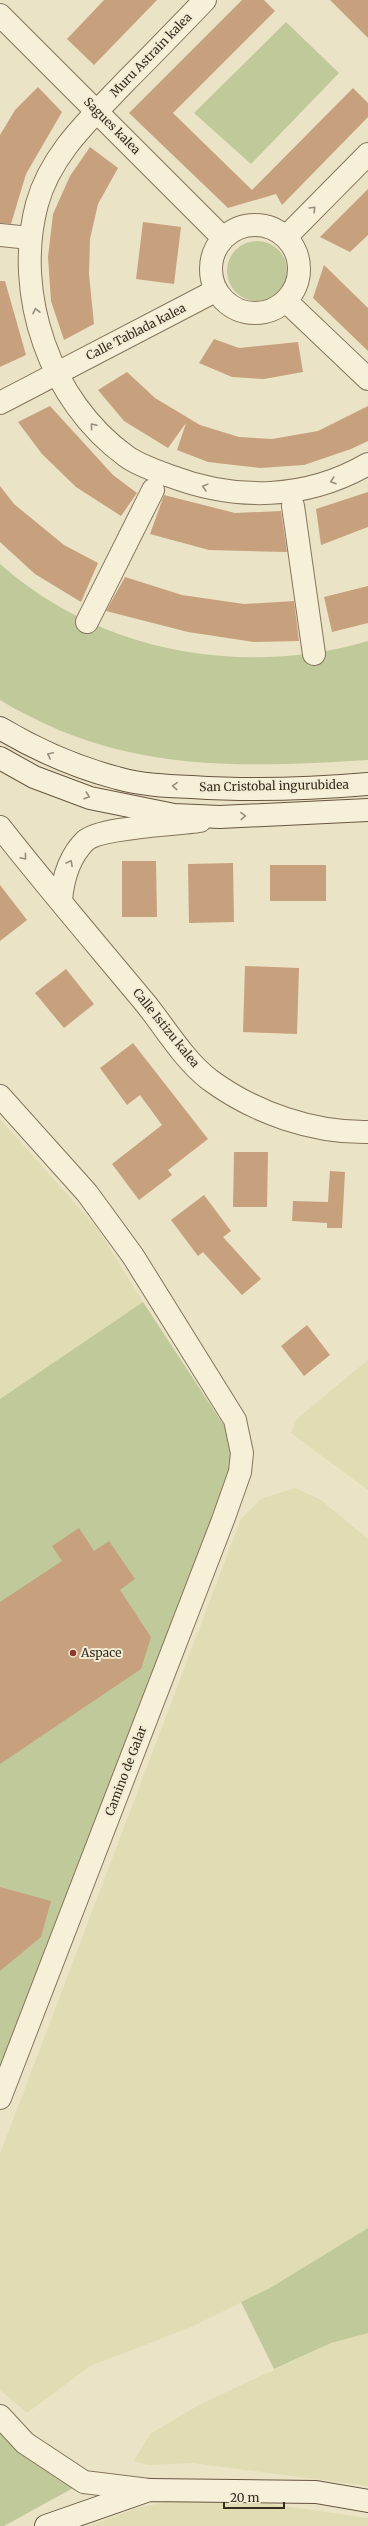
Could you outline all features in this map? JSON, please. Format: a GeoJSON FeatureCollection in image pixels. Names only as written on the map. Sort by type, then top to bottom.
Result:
{"type":"FeatureCollection","features":[{"type":"Feature","properties":{"kind":"street","name":"Muru Astrain kalea"},"geometry":{"type":"LineString","coordinates":[[98,111],[205,0]]}},
{"type":"Feature","properties":{"kind":"street","name":"Sagues kalea"},"geometry":{"type":"LineString","coordinates":[[0,15],[98,111],[223,238]]}},
{"type":"Feature","properties":{"kind":"street"},"geometry":{"type":"LineString","coordinates":[[98,111],[73,136],[51,168],[38,203],[34,221],[29,263],[32,290],[44,343],[57,373],[72,400],[98,432],[127,457],[186,482],[217,490],[252,494],[298,491],[335,481],[368,464]]}},
{"type":"Feature","properties":{"kind":"street"},"geometry":{"type":"LineString","coordinates":[[286,237],[368,154]]}},
{"type":"Feature","properties":{"kind":"street"},"geometry":{"type":"LineString","coordinates":[[257,225],[271,228],[286,237],[295,250],[300,267],[297,284],[286,301],[274,310],[260,314],[235,310],[225,303],[215,291],[211,262],[223,238],[239,228],[257,225]]}},
{"type":"Feature","properties":{"kind":"street","name":"Calle Tablada kalea"},"geometry":{"type":"LineString","coordinates":[[0,403],[215,291]]}},
{"type":"Feature","properties":{"kind":"street"},"geometry":{"type":"LineString","coordinates":[[286,301],[368,379]]}},
{"type":"Feature","properties":{"kind":"street"},"geometry":{"type":"LineString","coordinates":[[87,622],[153,490]]}},
{"type":"Feature","properties":{"kind":"street"},"geometry":{"type":"LineString","coordinates":[[293,506],[314,654]]}},
{"type":"Feature","properties":{"kind":"street","name":"San Cristobal ingurubidea"},"geometry":{"type":"LineString","coordinates":[[0,728],[24,743],[68,763],[118,779],[160,785],[229,789],[368,784]]}},
{"type":"Feature","properties":{"kind":"street"},"geometry":{"type":"LineString","coordinates":[[0,758],[34,777],[90,798],[174,815],[220,817],[368,810]]}},
{"type":"Feature","properties":{"kind":"street"},"geometry":{"type":"LineString","coordinates":[[62,900],[62,881],[68,866],[86,840],[102,833],[176,825],[220,817]]}},
{"type":"Feature","properties":{"kind":"street","name":"Calle Istizu kalea"},"geometry":{"type":"LineString","coordinates":[[0,826],[62,900],[184,1054],[210,1080],[248,1102],[290,1121],[327,1130],[368,1132]]}},
{"type":"Feature","properties":{"kind":"street","name":"Camino de Galar"},"geometry":{"type":"LineString","coordinates":[[0,1096],[87,1193],[133,1256],[235,1420],[241,1442],[240,1472],[223,1520],[0,2098]]}},
{"type":"Feature","properties":{"kind":"street"},"geometry":{"type":"LineString","coordinates":[[0,2416],[25,2443],[84,2482],[149,2490],[316,2492],[368,2501]]}},
{"type":"Feature","properties":{"kind":"street"},"geometry":{"type":"LineString","coordinates":[[46,2526],[149,2490]]}},
{"type":"Feature","properties":{"kind":"shaded area"},"geometry":{"type":"Polygon","coordinates":[[[0,1119],[97,1228],[143,1302],[0,1399],[0,1119]]]}},
{"type":"Feature","properties":{"kind":"shaded area"},"geometry":{"type":"Polygon","coordinates":[[[368,1360],[368,1490],[291,1433],[297,1419],[368,1360]]]}},
{"type":"Feature","properties":{"kind":"shaded area"},"geometry":{"type":"Polygon","coordinates":[[[295,1488],[321,1500],[368,1539],[368,2228],[270,2288],[191,2327],[90,2366],[27,2413],[0,2390],[0,2154],[241,1519],[261,1499],[295,1488]]]}},
{"type":"Feature","properties":{"kind":"shaded area"},"geometry":{"type":"Polygon","coordinates":[[[368,2333],[368,2486],[192,2463],[148,2465],[134,2461],[150,2434],[199,2405],[331,2343],[368,2333]]]}},
{"type":"Feature","properties":{"kind":"shaded area"},"geometry":{"type":"Polygon","coordinates":[[[185,2498],[270,2504],[368,2518],[368,2526],[89,2526],[137,2508],[185,2498]]]}},
{"type":"Feature","properties":{"kind":"green space"},"geometry":{"type":"Polygon","coordinates":[[[286,22],[339,73],[251,164],[194,113],[286,22]]]}},
{"type":"Feature","properties":{"kind":"green space"},"geometry":{"type":"Polygon","coordinates":[[[257,241],[274,246],[282,254],[287,271],[282,288],[274,296],[257,301],[240,296],[232,288],[227,271],[232,254],[240,246],[257,241]]]}},
{"type":"Feature","properties":{"kind":"green space"},"geometry":{"type":"Polygon","coordinates":[[[0,564],[39,594],[82,618],[127,637],[174,649],[222,656],[271,657],[320,652],[368,641],[368,760],[318,763],[224,764],[179,760],[134,753],[90,741],[45,724],[0,700],[0,564]]]}},
{"type":"Feature","properties":{"kind":"green space"},"geometry":{"type":"Polygon","coordinates":[[[143,1302],[242,1453],[0,2098],[0,1399],[143,1302]]]}},
{"type":"Feature","properties":{"kind":"green space"},"geometry":{"type":"Polygon","coordinates":[[[368,2228],[368,2333],[331,2343],[274,2369],[241,2302],[270,2288],[368,2228]]]}},
{"type":"Feature","properties":{"kind":"green space"},"geometry":{"type":"Polygon","coordinates":[[[0,2416],[84,2482],[4,2526],[0,2526],[0,2416]]]}},
{"type":"Feature","properties":{"kind":"building"},"geometry":{"type":"Polygon","coordinates":[[[104,0],[157,0],[94,65],[67,39],[104,0]]]}},
{"type":"Feature","properties":{"kind":"building"},"geometry":{"type":"Polygon","coordinates":[[[242,0],[264,0],[275,11],[173,113],[252,190],[353,88],[368,103],[368,117],[282,205],[276,194],[228,208],[129,113],[242,0]]]}},
{"type":"Feature","properties":{"kind":"building"},"geometry":{"type":"Polygon","coordinates":[[[330,0],[368,0],[368,38],[330,0]]]}},
{"type":"Feature","properties":{"kind":"building"},"geometry":{"type":"Polygon","coordinates":[[[38,87],[62,112],[26,174],[11,224],[0,223],[0,135],[15,110],[38,87]]]}},
{"type":"Feature","properties":{"kind":"building"},"geometry":{"type":"Polygon","coordinates":[[[90,147],[118,168],[98,204],[90,239],[89,274],[94,324],[64,340],[51,301],[48,257],[53,214],[70,176],[90,147]]]}},
{"type":"Feature","properties":{"kind":"building"},"geometry":{"type":"Polygon","coordinates":[[[368,189],[368,235],[350,252],[320,237],[368,189]]]}},
{"type":"Feature","properties":{"kind":"building"},"geometry":{"type":"Polygon","coordinates":[[[143,222],[181,227],[174,284],[136,279],[143,222]]]}},
{"type":"Feature","properties":{"kind":"building"},"geometry":{"type":"Polygon","coordinates":[[[324,265],[368,308],[368,351],[313,298],[324,265]]]}},
{"type":"Feature","properties":{"kind":"building"},"geometry":{"type":"Polygon","coordinates":[[[0,281],[5,281],[26,355],[0,367],[0,281]]]}},
{"type":"Feature","properties":{"kind":"building"},"geometry":{"type":"Polygon","coordinates":[[[214,339],[239,348],[298,342],[303,372],[264,379],[232,377],[199,363],[214,339]]]}},
{"type":"Feature","properties":{"kind":"building"},"geometry":{"type":"Polygon","coordinates":[[[127,372],[155,398],[200,425],[239,437],[272,439],[318,431],[368,406],[368,441],[351,449],[304,465],[260,468],[208,462],[177,450],[186,423],[168,448],[124,421],[98,390],[127,372]]]}},
{"type":"Feature","properties":{"kind":"building"},"geometry":{"type":"Polygon","coordinates":[[[50,406],[113,475],[137,493],[121,516],[76,487],[42,454],[18,422],[50,406]]]}},
{"type":"Feature","properties":{"kind":"building"},"geometry":{"type":"Polygon","coordinates":[[[0,486],[14,504],[64,545],[98,563],[81,602],[35,574],[0,542],[0,486]]]}},
{"type":"Feature","properties":{"kind":"building"},"geometry":{"type":"Polygon","coordinates":[[[368,492],[368,527],[321,545],[316,509],[368,492]]]}},
{"type":"Feature","properties":{"kind":"building"},"geometry":{"type":"Polygon","coordinates":[[[164,495],[235,513],[281,511],[287,552],[209,550],[150,534],[164,495]]]}},
{"type":"Feature","properties":{"kind":"building"},"geometry":{"type":"Polygon","coordinates":[[[125,577],[182,595],[244,604],[294,601],[299,641],[254,642],[188,632],[106,611],[125,577]]]}},
{"type":"Feature","properties":{"kind":"building"},"geometry":{"type":"Polygon","coordinates":[[[368,586],[368,623],[332,632],[324,597],[368,586]]]}},
{"type":"Feature","properties":{"kind":"building"},"geometry":{"type":"Polygon","coordinates":[[[122,861],[156,861],[157,917],[122,917],[122,861]]]}},
{"type":"Feature","properties":{"kind":"building"},"geometry":{"type":"Polygon","coordinates":[[[233,863],[234,922],[189,923],[188,864],[233,863]]]}},
{"type":"Feature","properties":{"kind":"building"},"geometry":{"type":"Polygon","coordinates":[[[270,865],[326,865],[326,901],[270,901],[270,865]]]}},
{"type":"Feature","properties":{"kind":"building"},"geometry":{"type":"Polygon","coordinates":[[[0,885],[27,920],[0,941],[0,885]]]}},
{"type":"Feature","properties":{"kind":"building"},"geometry":{"type":"Polygon","coordinates":[[[245,966],[299,968],[297,1034],[243,1032],[245,966]]]}},
{"type":"Feature","properties":{"kind":"building"},"geometry":{"type":"Polygon","coordinates":[[[66,969],[94,1004],[64,1028],[35,993],[66,969]]]}},
{"type":"Feature","properties":{"kind":"building"},"geometry":{"type":"Polygon","coordinates":[[[133,1043],[208,1139],[168,1170],[172,1175],[139,1200],[112,1164],[162,1125],[140,1095],[127,1105],[100,1068],[133,1043]]]}},
{"type":"Feature","properties":{"kind":"building"},"geometry":{"type":"Polygon","coordinates":[[[234,1152],[268,1152],[267,1207],[233,1207],[234,1152]]]}},
{"type":"Feature","properties":{"kind":"building"},"geometry":{"type":"Polygon","coordinates":[[[330,1171],[345,1172],[342,1228],[327,1228],[327,1223],[292,1221],[293,1201],[328,1202],[330,1171]]]}},
{"type":"Feature","properties":{"kind":"building"},"geometry":{"type":"Polygon","coordinates":[[[204,1195],[231,1231],[223,1237],[261,1279],[242,1295],[203,1252],[198,1256],[171,1220],[204,1195]]]}},
{"type":"Feature","properties":{"kind":"building"},"geometry":{"type":"Polygon","coordinates":[[[307,1325],[330,1355],[304,1376],[281,1346],[307,1325]]]}},
{"type":"Feature","properties":{"kind":"building","name":"Aspace"},"geometry":{"type":"Polygon","coordinates":[[[79,1528],[94,1551],[109,1541],[135,1579],[120,1590],[151,1637],[141,1669],[0,1764],[0,1602],[62,1561],[52,1546],[79,1528]]]}},
{"type":"Feature","properties":{"kind":"building"},"geometry":{"type":"Polygon","coordinates":[[[0,1887],[51,1901],[41,1937],[0,1971],[0,1887]]]}},
{"type":"Feature","properties":{"kind":"place","name":"Aspace"},"geometry":{"type":"Point","coordinates":[73,1653]}}]}
